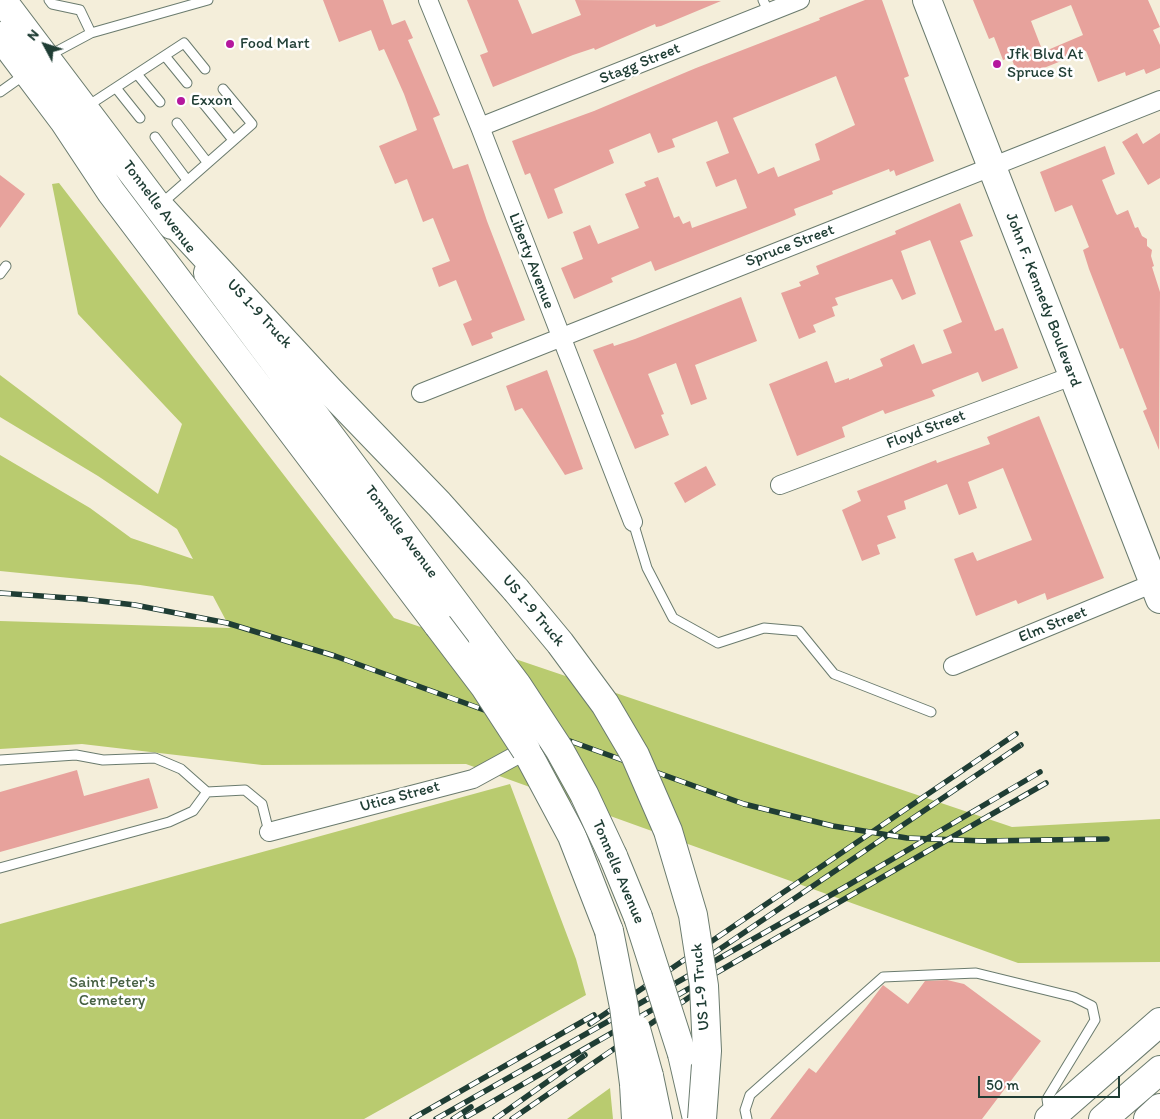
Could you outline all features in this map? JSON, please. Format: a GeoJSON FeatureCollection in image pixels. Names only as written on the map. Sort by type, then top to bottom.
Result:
{"type":"FeatureCollection","features":[{"type":"Feature","properties":{"kind":"main road","name":"Tonnelle Avenue"},"geometry":{"type":"LineString","coordinates":[[2,0],[37,65],[64,121],[110,192],[485,687],[526,750],[555,802],[580,857],[608,931],[641,1080]]}},
{"type":"Feature","properties":{"kind":"main road","name":"John F. Kennedy Boulevard"},"geometry":{"type":"LineString","coordinates":[[927,0],[1072,376],[1158,588]]}},
{"type":"Feature","properties":{"kind":"main road","name":"Tonnelle Avenue"},"geometry":{"type":"LineString","coordinates":[[0,36],[37,65],[84,108],[159,206],[305,405],[517,685],[551,735],[584,794],[613,856],[638,917],[682,1054],[697,1119]]}},
{"type":"Feature","properties":{"kind":"main road","name":"US 1-9 Truck"},"geometry":{"type":"LineString","coordinates":[[159,206],[330,391],[439,504],[516,590],[578,666],[621,730],[648,784],[671,840],[693,915],[704,986],[706,1051],[702,1119]]}},
{"type":"Feature","properties":{"kind":"main road"},"geometry":{"type":"LineString","coordinates":[[1050,1118],[1160,1022]]}},
{"type":"Feature","properties":{"kind":"main road"},"geometry":{"type":"LineString","coordinates":[[1103,1119],[1160,1070]]}},
{"type":"Feature","properties":{"kind":"main road"},"geometry":{"type":"LineString","coordinates":[[636,1119],[641,1080]]}},
{"type":"Feature","properties":{"kind":"main road"},"geometry":{"type":"LineString","coordinates":[[641,1080],[658,1119]]}},
{"type":"Feature","properties":{"kind":"main road"},"geometry":{"type":"LineString","coordinates":[[1148,1119],[1160,1108]]}},
{"type":"Feature","properties":{"kind":"street","name":"Liberty Avenue"},"geometry":{"type":"LineString","coordinates":[[428,0],[480,127],[559,337],[633,522]]}},
{"type":"Feature","properties":{"kind":"street","name":"Stagg Street"},"geometry":{"type":"LineString","coordinates":[[480,127],[766,6],[800,0]]}},
{"type":"Feature","properties":{"kind":"street","name":"Spruce Street"},"geometry":{"type":"LineString","coordinates":[[421,393],[1160,100]]}},
{"type":"Feature","properties":{"kind":"street","name":"Floyd Street"},"geometry":{"type":"LineString","coordinates":[[780,485],[1072,376]]}},
{"type":"Feature","properties":{"kind":"street","name":"Elm Street"},"geometry":{"type":"LineString","coordinates":[[953,666],[1158,588]]}},
{"type":"Feature","properties":{"kind":"street","name":"Utica Street"},"geometry":{"type":"LineString","coordinates":[[269,832],[473,779],[526,750]]}},
{"type":"Feature","properties":{"kind":"lane"},"geometry":{"type":"LineString","coordinates":[[49,0],[52,4],[80,10],[91,33]]}},
{"type":"Feature","properties":{"kind":"lane"},"geometry":{"type":"LineString","coordinates":[[0,92],[37,65],[91,33],[208,0]]}},
{"type":"Feature","properties":{"kind":"lane"},"geometry":{"type":"LineString","coordinates":[[84,108],[184,43],[206,69]]}},
{"type":"Feature","properties":{"kind":"lane"},"geometry":{"type":"LineString","coordinates":[[165,56],[187,83]]}},
{"type":"Feature","properties":{"kind":"lane"},"geometry":{"type":"LineString","coordinates":[[138,74],[160,102]]}},
{"type":"Feature","properties":{"kind":"lane"},"geometry":{"type":"LineString","coordinates":[[116,88],[140,118]]}},
{"type":"Feature","properties":{"kind":"lane"},"geometry":{"type":"LineString","coordinates":[[159,206],[252,124],[223,89]]}},
{"type":"Feature","properties":{"kind":"lane"},"geometry":{"type":"LineString","coordinates":[[203,103],[233,140]]}},
{"type":"Feature","properties":{"kind":"lane"},"geometry":{"type":"LineString","coordinates":[[177,123],[207,162]]}},
{"type":"Feature","properties":{"kind":"lane"},"geometry":{"type":"LineString","coordinates":[[154,137],[187,180]]}},
{"type":"Feature","properties":{"kind":"lane"},"geometry":{"type":"LineString","coordinates":[[633,522],[647,568],[674,618],[718,643],[764,628],[799,632],[834,674],[931,712]]}},
{"type":"Feature","properties":{"kind":"lane"},"geometry":{"type":"LineString","coordinates":[[0,760],[76,755],[103,760],[155,758],[181,769],[207,792],[245,790],[262,804],[269,832]]}},
{"type":"Feature","properties":{"kind":"lane"},"geometry":{"type":"LineString","coordinates":[[0,868],[169,822],[193,811],[207,792]]}},
{"type":"Feature","properties":{"kind":"lane"},"geometry":{"type":"LineString","coordinates":[[747,1119],[745,1110],[750,1094],[884,976],[976,973],[1074,996],[1092,1006],[1095,1020],[1048,1099],[1050,1118]]}},
{"type":"Feature","properties":{"kind":"green space"},"geometry":{"type":"Polygon","coordinates":[[[59,183],[394,618],[1012,827],[1160,819],[1160,962],[1018,963],[466,764],[262,765],[82,744],[0,749],[0,621],[230,628],[213,596],[140,585],[0,571],[0,455],[90,508],[131,538],[193,559],[177,529],[98,476],[0,417],[0,375],[158,494],[182,424],[78,314],[52,184],[59,183]]]}},
{"type":"Feature","properties":{"kind":"green space","name":"Saint Peter's Cemetery"},"geometry":{"type":"Polygon","coordinates":[[[510,784],[576,959],[586,995],[364,1119],[0,1119],[0,924],[510,784]]]}},
{"type":"Feature","properties":{"kind":"green space"},"geometry":{"type":"Polygon","coordinates":[[[610,1088],[613,1119],[567,1119],[610,1088]]]}},
{"type":"Feature","properties":{"kind":"building"},"geometry":{"type":"Polygon","coordinates":[[[323,0],[383,0],[392,25],[405,20],[413,38],[408,40],[440,115],[433,118],[453,169],[468,164],[487,221],[525,320],[491,333],[493,338],[472,346],[463,324],[472,320],[456,280],[439,287],[432,268],[450,261],[433,218],[423,222],[407,179],[395,184],[379,146],[417,130],[404,94],[384,49],[379,51],[371,30],[339,42],[323,0]]]}},
{"type":"Feature","properties":{"kind":"building"},"geometry":{"type":"Polygon","coordinates":[[[467,0],[518,0],[532,34],[581,15],[575,0],[721,1],[661,26],[656,27],[655,24],[595,50],[594,48],[573,55],[493,87],[480,55],[488,52],[467,0]]]}},
{"type":"Feature","properties":{"kind":"building"},"geometry":{"type":"Polygon","coordinates":[[[865,0],[882,0],[909,76],[904,78],[934,161],[896,176],[894,170],[890,172],[889,169],[832,191],[833,194],[794,209],[796,215],[787,219],[655,271],[651,261],[611,278],[613,282],[574,299],[561,268],[583,259],[573,232],[590,225],[598,244],[639,228],[625,194],[646,186],[644,182],[658,177],[674,218],[679,216],[683,224],[690,221],[692,228],[747,208],[736,179],[716,187],[706,162],[729,153],[717,121],[672,139],[675,147],[658,153],[650,133],[609,150],[614,163],[554,189],[563,213],[548,219],[530,173],[525,175],[512,141],[594,111],[696,68],[820,20],[819,18],[865,0]],[[836,76],[733,118],[758,174],[774,167],[778,177],[820,160],[815,144],[855,125],[836,76]]]}},
{"type":"Feature","properties":{"kind":"building"},"geometry":{"type":"Polygon","coordinates":[[[973,0],[1148,0],[1160,27],[1153,30],[1160,45],[1160,68],[1146,74],[1144,69],[1126,76],[1125,72],[1098,82],[1086,51],[1019,78],[1011,57],[1003,60],[994,37],[989,39],[973,0]],[[1071,5],[1031,21],[1043,52],[1083,35],[1071,5]]]}},
{"type":"Feature","properties":{"kind":"building"},"geometry":{"type":"Polygon","coordinates":[[[1137,133],[1143,144],[1160,133],[1160,178],[1148,185],[1122,142],[1137,133]]]}},
{"type":"Feature","properties":{"kind":"building"},"geometry":{"type":"Polygon","coordinates":[[[1105,146],[1115,174],[1102,180],[1117,215],[1128,210],[1135,228],[1138,227],[1142,236],[1147,239],[1147,246],[1152,250],[1151,256],[1154,266],[1152,267],[1160,292],[1159,450],[1143,411],[1147,409],[1123,348],[1120,349],[1089,269],[1083,250],[1089,247],[1072,205],[1055,212],[1040,172],[1105,146]]]}},
{"type":"Feature","properties":{"kind":"building"},"geometry":{"type":"Polygon","coordinates":[[[0,175],[25,194],[0,228],[0,175]]]}},
{"type":"Feature","properties":{"kind":"building"},"geometry":{"type":"Polygon","coordinates":[[[960,203],[973,236],[960,241],[995,331],[1003,328],[1018,368],[982,382],[978,372],[932,390],[935,396],[885,414],[883,410],[842,427],[845,437],[797,456],[769,384],[827,361],[835,383],[849,378],[849,380],[883,366],[880,359],[914,344],[922,364],[952,353],[943,330],[962,322],[930,240],[901,251],[916,294],[902,300],[892,279],[835,298],[838,305],[832,307],[835,316],[813,325],[816,332],[799,339],[781,293],[801,286],[799,282],[819,274],[816,266],[896,234],[895,231],[960,203]]]}},
{"type":"Feature","properties":{"kind":"building"},"geometry":{"type":"Polygon","coordinates":[[[741,297],[757,341],[695,365],[707,399],[691,405],[676,363],[648,374],[664,414],[661,415],[669,435],[635,449],[593,350],[613,343],[614,346],[635,339],[741,297]]]}},
{"type":"Feature","properties":{"kind":"building"},"geometry":{"type":"Polygon","coordinates":[[[547,370],[583,469],[565,475],[522,408],[515,411],[506,386],[547,370]]]}},
{"type":"Feature","properties":{"kind":"building"},"geometry":{"type":"Polygon","coordinates":[[[1039,416],[1104,578],[1047,600],[1045,593],[1018,604],[1016,600],[976,616],[954,559],[973,552],[977,561],[1032,540],[1003,468],[968,482],[977,508],[959,515],[947,484],[904,501],[906,509],[887,516],[896,538],[877,545],[880,554],[862,561],[842,510],[861,501],[857,491],[936,460],[937,463],[990,444],[987,437],[1039,416]]]}},
{"type":"Feature","properties":{"kind":"building"},"geometry":{"type":"Polygon","coordinates":[[[706,466],[716,485],[685,503],[674,483],[706,466]]]}},
{"type":"Feature","properties":{"kind":"building"},"geometry":{"type":"Polygon","coordinates":[[[77,770],[84,796],[149,778],[158,808],[0,852],[0,792],[77,770]]]}},
{"type":"Feature","properties":{"kind":"building"},"geometry":{"type":"Polygon","coordinates":[[[947,980],[964,984],[1041,1041],[982,1119],[770,1119],[809,1068],[816,1073],[883,985],[908,1004],[925,981],[947,980]]]}},
{"type":"Feature","properties":{"kind":"railway"},"geometry":{"type":"LineString","coordinates":[[0,593],[135,605],[227,623],[335,656],[744,804],[833,826],[907,838],[984,841],[1107,839]]}},
{"type":"Feature","properties":{"kind":"railway"},"geometry":{"type":"LineString","coordinates":[[590,1024],[1016,734]]}},
{"type":"Feature","properties":{"kind":"railway"},"geometry":{"type":"LineString","coordinates":[[711,955],[1021,745]]}},
{"type":"Feature","properties":{"kind":"railway"},"geometry":{"type":"LineString","coordinates":[[436,1119],[845,887],[1040,772]]}},
{"type":"Feature","properties":{"kind":"railway"},"geometry":{"type":"LineString","coordinates":[[466,1117],[1046,783]]}},
{"type":"Feature","properties":{"kind":"railway"},"geometry":{"type":"LineString","coordinates":[[512,1119],[710,983]]}},
{"type":"Feature","properties":{"kind":"railway"},"geometry":{"type":"LineString","coordinates":[[412,1119],[594,1015]]}},
{"type":"Feature","properties":{"kind":"railway"},"geometry":{"type":"LineString","coordinates":[[495,1119],[585,1055]]}},
{"type":"Feature","properties":{"kind":"railway"},"geometry":{"type":"LineString","coordinates":[[453,1119],[471,1107]]}},
{"type":"Feature","properties":{"kind":"place","name":"Food Mart"},"geometry":{"type":"Point","coordinates":[230,44]}},
{"type":"Feature","properties":{"kind":"place","name":"Jfk Blvd At Spruce St"},"geometry":{"type":"Point","coordinates":[997,64]}},
{"type":"Feature","properties":{"kind":"place","name":"Exxon"},"geometry":{"type":"Point","coordinates":[181,101]}}]}
